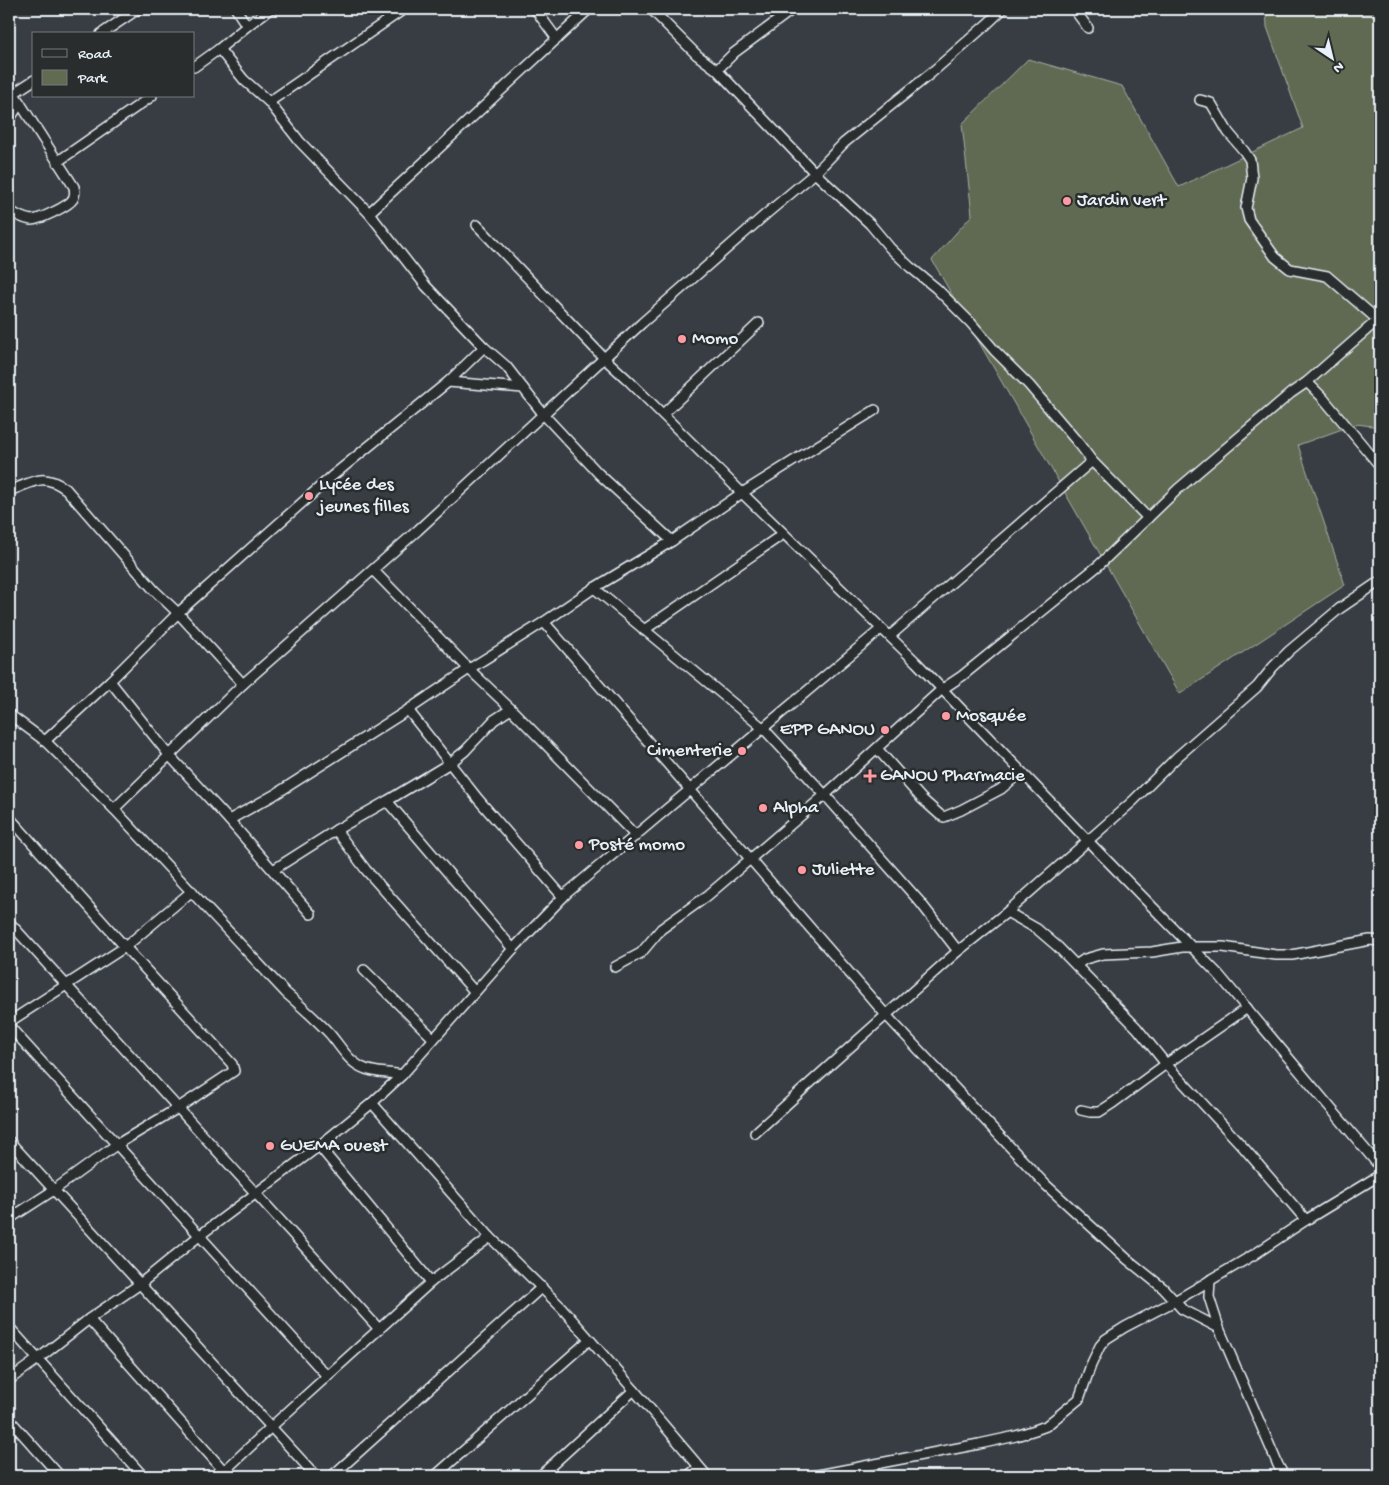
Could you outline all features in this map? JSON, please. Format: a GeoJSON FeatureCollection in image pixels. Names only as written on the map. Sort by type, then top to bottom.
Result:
{"type":"FeatureCollection","features":[{"type":"Feature","properties":{"kind":"street"},"geometry":{"type":"LineString","coordinates":[[104,32],[138,9]]}},
{"type":"Feature","properties":{"kind":"street"},"geometry":{"type":"LineString","coordinates":[[236,9],[247,26]]}},
{"type":"Feature","properties":{"kind":"street"},"geometry":{"type":"LineString","coordinates":[[195,66],[219,50],[270,9]]}},
{"type":"Feature","properties":{"kind":"street"},"geometry":{"type":"LineString","coordinates":[[270,102],[404,9]]}},
{"type":"Feature","properties":{"kind":"street"},"geometry":{"type":"LineString","coordinates":[[535,9],[557,39]]}},
{"type":"Feature","properties":{"kind":"street"},"geometry":{"type":"LineString","coordinates":[[369,214],[589,9]]}},
{"type":"Feature","properties":{"kind":"street"},"geometry":{"type":"LineString","coordinates":[[651,9],[697,55],[717,70],[816,173],[862,216],[890,248],[936,288],[971,323],[1029,386],[1092,461],[1148,518]]}},
{"type":"Feature","properties":{"kind":"street"},"geometry":{"type":"LineString","coordinates":[[717,70],[734,54],[793,9]]}},
{"type":"Feature","properties":{"kind":"street"},"geometry":{"type":"LineString","coordinates":[[114,808],[243,684],[418,530],[604,358],[766,214],[816,173],[844,143],[930,74],[986,25],[1001,9]]}},
{"type":"Feature","properties":{"kind":"street"},"geometry":{"type":"LineString","coordinates":[[1074,9],[1088,28]]}},
{"type":"Feature","properties":{"kind":"street"},"geometry":{"type":"LineString","coordinates":[[219,50],[244,80],[270,102],[300,142],[369,214],[426,286],[484,347],[506,366],[544,415],[600,474],[672,540]]}},
{"type":"Feature","properties":{"kind":"street"},"geometry":{"type":"LineString","coordinates":[[9,210],[31,220],[56,211],[72,201],[75,194],[74,187],[12,90],[32,81]]}},
{"type":"Feature","properties":{"kind":"street"},"geometry":{"type":"LineString","coordinates":[[57,162],[149,98]]}},
{"type":"Feature","properties":{"kind":"street"},"geometry":{"type":"LineString","coordinates":[[615,967],[641,953],[661,929],[707,896],[825,795],[941,690],[969,670],[1100,565],[1178,489],[1307,382],[1379,319],[1327,276],[1290,269],[1275,257],[1249,220],[1246,208],[1252,178],[1250,160],[1228,132],[1211,103],[1200,100]]}},
{"type":"Feature","properties":{"kind":"street"},"geometry":{"type":"LineString","coordinates":[[9,120],[20,103]]}},
{"type":"Feature","properties":{"kind":"street"},"geometry":{"type":"LineString","coordinates":[[476,225],[604,358],[890,636],[1219,975],[1380,1167]]}},
{"type":"Feature","properties":{"kind":"street"},"geometry":{"type":"LineString","coordinates":[[663,414],[759,323]]}},
{"type":"Feature","properties":{"kind":"street"},"geometry":{"type":"LineString","coordinates":[[45,742],[110,682],[178,613],[331,477],[448,382],[484,347]]}},
{"type":"Feature","properties":{"kind":"street"},"geometry":{"type":"LineString","coordinates":[[448,382],[524,388]]}},
{"type":"Feature","properties":{"kind":"street"},"geometry":{"type":"LineString","coordinates":[[1307,382],[1323,398],[1380,466]]}},
{"type":"Feature","properties":{"kind":"street"},"geometry":{"type":"LineString","coordinates":[[229,820],[274,795],[408,710],[594,588],[875,410]]}},
{"type":"Feature","properties":{"kind":"street"},"geometry":{"type":"LineString","coordinates":[[890,636],[1092,461]]}},
{"type":"Feature","properties":{"kind":"street"},"geometry":{"type":"LineString","coordinates":[[9,491],[42,479],[55,481],[66,489],[154,590],[178,613],[243,684]]}},
{"type":"Feature","properties":{"kind":"street"},"geometry":{"type":"LineString","coordinates":[[644,630],[784,534]]}},
{"type":"Feature","properties":{"kind":"street"},"geometry":{"type":"LineString","coordinates":[[373,570],[636,836]]}},
{"type":"Feature","properties":{"kind":"street"},"geometry":{"type":"LineString","coordinates":[[755,1133],[958,951],[1007,912],[1133,801],[1177,757],[1256,687],[1289,651],[1339,609],[1380,581]]}},
{"type":"Feature","properties":{"kind":"street"},"geometry":{"type":"LineString","coordinates":[[594,588],[764,729],[920,902],[958,951]]}},
{"type":"Feature","properties":{"kind":"street"},"geometry":{"type":"LineString","coordinates":[[544,622],[886,1015],[1046,1185],[1127,1260],[1163,1288],[1182,1309],[1219,1328]]}},
{"type":"Feature","properties":{"kind":"street"},"geometry":{"type":"LineString","coordinates":[[9,1380],[88,1319],[140,1284],[199,1236],[319,1146],[372,1103],[402,1075],[513,949],[563,897],[881,629]]}},
{"type":"Feature","properties":{"kind":"street"},"geometry":{"type":"LineString","coordinates":[[110,682],[169,755],[311,914]]}},
{"type":"Feature","properties":{"kind":"street"},"geometry":{"type":"LineString","coordinates":[[273,870],[336,830],[450,763],[465,751],[494,720],[511,709]]}},
{"type":"Feature","properties":{"kind":"street"},"geometry":{"type":"LineString","coordinates":[[408,710],[478,799],[563,897]]}},
{"type":"Feature","properties":{"kind":"street"},"geometry":{"type":"LineString","coordinates":[[9,714],[45,742],[114,808],[286,993],[330,1034],[353,1062],[371,1071],[402,1075]]}},
{"type":"Feature","properties":{"kind":"street"},"geometry":{"type":"LineString","coordinates":[[880,752],[922,799],[944,817],[1001,789],[1020,772]]}},
{"type":"Feature","properties":{"kind":"street"},"geometry":{"type":"LineString","coordinates":[[387,801],[513,949]]}},
{"type":"Feature","properties":{"kind":"street"},"geometry":{"type":"LineString","coordinates":[[9,817],[125,948],[232,1064],[234,1071],[178,1108],[116,1145],[54,1190],[9,1219]]}},
{"type":"Feature","properties":{"kind":"street"},"geometry":{"type":"LineString","coordinates":[[336,830],[366,870],[475,992]]}},
{"type":"Feature","properties":{"kind":"street"},"geometry":{"type":"LineString","coordinates":[[9,1022],[125,948],[192,891]]}},
{"type":"Feature","properties":{"kind":"street"},"geometry":{"type":"LineString","coordinates":[[1007,912],[1037,929],[1076,965],[1137,1028],[1166,1064],[1244,1148],[1306,1220]]}},
{"type":"Feature","properties":{"kind":"street"},"geometry":{"type":"LineString","coordinates":[[9,922],[379,1329]]}},
{"type":"Feature","properties":{"kind":"street"},"geometry":{"type":"LineString","coordinates":[[1076,965],[1103,954],[1152,952],[1191,946],[1223,947],[1276,955],[1292,955],[1370,940],[1380,940]]}},
{"type":"Feature","properties":{"kind":"street"},"geometry":{"type":"LineString","coordinates":[[364,970],[433,1038]]}},
{"type":"Feature","properties":{"kind":"street"},"geometry":{"type":"LineString","coordinates":[[1081,1110],[1099,1112],[1113,1104],[1166,1064],[1247,1008]]}},
{"type":"Feature","properties":{"kind":"street"},"geometry":{"type":"LineString","coordinates":[[9,1026],[327,1376]]}},
{"type":"Feature","properties":{"kind":"street"},"geometry":{"type":"LineString","coordinates":[[372,1103],[490,1237],[561,1307],[708,1476]]}},
{"type":"Feature","properties":{"kind":"street"},"geometry":{"type":"LineString","coordinates":[[9,1141],[316,1476]]}},
{"type":"Feature","properties":{"kind":"street"},"geometry":{"type":"LineString","coordinates":[[319,1146],[431,1282]]}},
{"type":"Feature","properties":{"kind":"street"},"geometry":{"type":"LineString","coordinates":[[813,1476],[979,1444],[1026,1433],[1046,1426],[1079,1399],[1091,1365],[1102,1342],[1264,1248],[1380,1175]]}},
{"type":"Feature","properties":{"kind":"street"},"geometry":{"type":"LineString","coordinates":[[88,1319],[222,1474],[431,1282],[490,1237]]}},
{"type":"Feature","properties":{"kind":"street"},"geometry":{"type":"LineString","coordinates":[[1210,1280],[1209,1297],[1219,1328],[1284,1476]]}},
{"type":"Feature","properties":{"kind":"street"},"geometry":{"type":"LineString","coordinates":[[332,1476],[542,1288]]}},
{"type":"Feature","properties":{"kind":"street"},"geometry":{"type":"LineString","coordinates":[[9,1327],[143,1476]]}},
{"type":"Feature","properties":{"kind":"street"},"geometry":{"type":"LineString","coordinates":[[435,1476],[589,1340]]}},
{"type":"Feature","properties":{"kind":"street"},"geometry":{"type":"LineString","coordinates":[[540,1476],[634,1390]]}},
{"type":"Feature","properties":{"kind":"street"},"geometry":{"type":"LineString","coordinates":[[9,1419],[60,1476]]}},
{"type":"Feature","properties":{"kind":"street"},"geometry":{"type":"LineString","coordinates":[[688,1476],[699,1467]]}},
{"type":"Feature","properties":{"kind":"green space"},"geometry":{"type":"Polygon","coordinates":[[[1266,9],[1380,9],[1380,427],[1356,424],[1298,445],[1345,585],[1180,694],[932,260],[972,215],[962,124],[1028,59],[1122,86],[1179,187],[1303,128],[1267,27],[1266,9]]]}},
{"type":"Feature","properties":{"kind":"place","name":"Jardin vert"},"geometry":{"type":"Point","coordinates":[1067,201]}},
{"type":"Feature","properties":{"kind":"place","name":"Momo"},"geometry":{"type":"Point","coordinates":[682,339]}},
{"type":"Feature","properties":{"kind":"place","name":"Lycée des jeunes filles"},"geometry":{"type":"Point","coordinates":[309,496]}},
{"type":"Feature","properties":{"kind":"place","name":"Mosquée"},"geometry":{"type":"Point","coordinates":[946,716]}},
{"type":"Feature","properties":{"kind":"place","name":"EPP GANOU"},"geometry":{"type":"Point","coordinates":[885,730]}},
{"type":"Feature","properties":{"kind":"place","name":"Cimenterie"},"geometry":{"type":"Point","coordinates":[742,751]}},
{"type":"Feature","properties":{"kind":"place","name":"GANOU Pharmacie"},"geometry":{"type":"Point","coordinates":[870,776]}},
{"type":"Feature","properties":{"kind":"place","name":"Alpha"},"geometry":{"type":"Point","coordinates":[763,808]}},
{"type":"Feature","properties":{"kind":"place","name":"Posté momo"},"geometry":{"type":"Point","coordinates":[579,845]}},
{"type":"Feature","properties":{"kind":"place","name":"Juliette"},"geometry":{"type":"Point","coordinates":[802,870]}},
{"type":"Feature","properties":{"kind":"place","name":"GUEMA ouest"},"geometry":{"type":"Point","coordinates":[270,1146]}}]}
